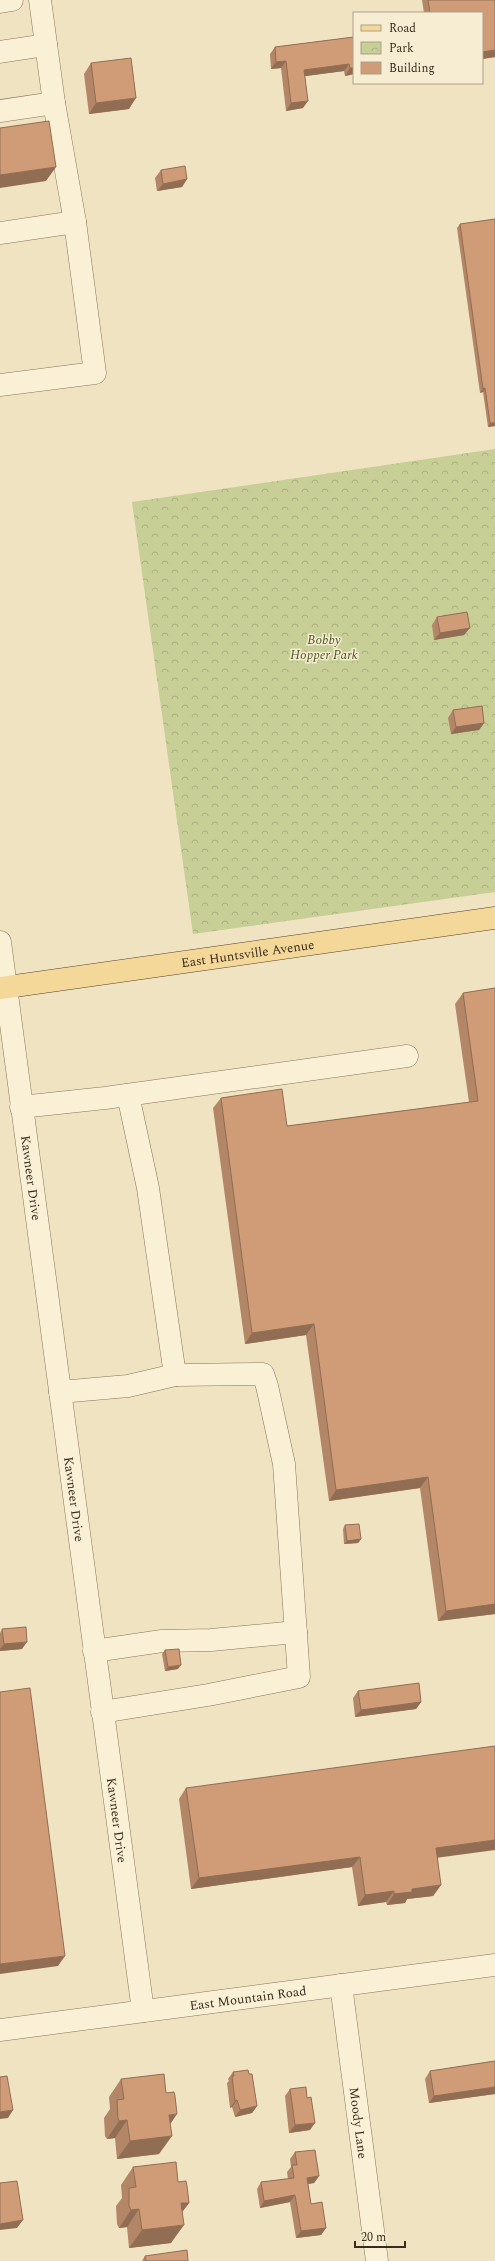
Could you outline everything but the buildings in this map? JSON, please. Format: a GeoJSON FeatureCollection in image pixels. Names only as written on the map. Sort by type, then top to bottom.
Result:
{"type":"FeatureCollection","features":[{"type":"Feature","properties":{"kind":"main road","name":"East Huntsville Avenue"},"geometry":{"type":"LineString","coordinates":[[3,988],[495,918]]}},
{"type":"Feature","properties":{"kind":"street"},"geometry":{"type":"LineString","coordinates":[[0,2],[12,0]]}},
{"type":"Feature","properties":{"kind":"street"},"geometry":{"type":"LineString","coordinates":[[0,385],[95,373],[75,222],[54,103],[40,0]]}},
{"type":"Feature","properties":{"kind":"street"},"geometry":{"type":"LineString","coordinates":[[0,52],[46,45]]}},
{"type":"Feature","properties":{"kind":"street"},"geometry":{"type":"LineString","coordinates":[[0,111],[54,103]]}},
{"type":"Feature","properties":{"kind":"street"},"geometry":{"type":"LineString","coordinates":[[0,233],[75,222]]}},
{"type":"Feature","properties":{"kind":"street","name":"Kawneer Drive"},"geometry":{"type":"LineString","coordinates":[[0,942],[3,988],[21,1107],[143,2011]]}},
{"type":"Feature","properties":{"kind":"street"},"geometry":{"type":"LineString","coordinates":[[21,1107],[128,1095],[407,1056]]}},
{"type":"Feature","properties":{"kind":"street"},"geometry":{"type":"LineString","coordinates":[[128,1095],[148,1188],[175,1375]]}},
{"type":"Feature","properties":{"kind":"street"},"geometry":{"type":"LineString","coordinates":[[60,1392],[128,1386],[175,1375],[263,1374],[284,1464],[299,1677],[208,1695],[102,1712]]}},
{"type":"Feature","properties":{"kind":"street"},"geometry":{"type":"LineString","coordinates":[[94,1651],[162,1641],[211,1640],[296,1632]]}},
{"type":"Feature","properties":{"kind":"street","name":"East Mountain Road"},"geometry":{"type":"LineString","coordinates":[[0,2030],[495,1965]]}},
{"type":"Feature","properties":{"kind":"street","name":"Moody Lane"},"geometry":{"type":"LineString","coordinates":[[341,1986],[376,2261]]}},
{"type":"Feature","properties":{"kind":"green space","name":"Bobby Hopper Park"},"geometry":{"type":"Polygon","coordinates":[[[495,449],[495,892],[193,934],[132,502],[495,449]]]}}]}
